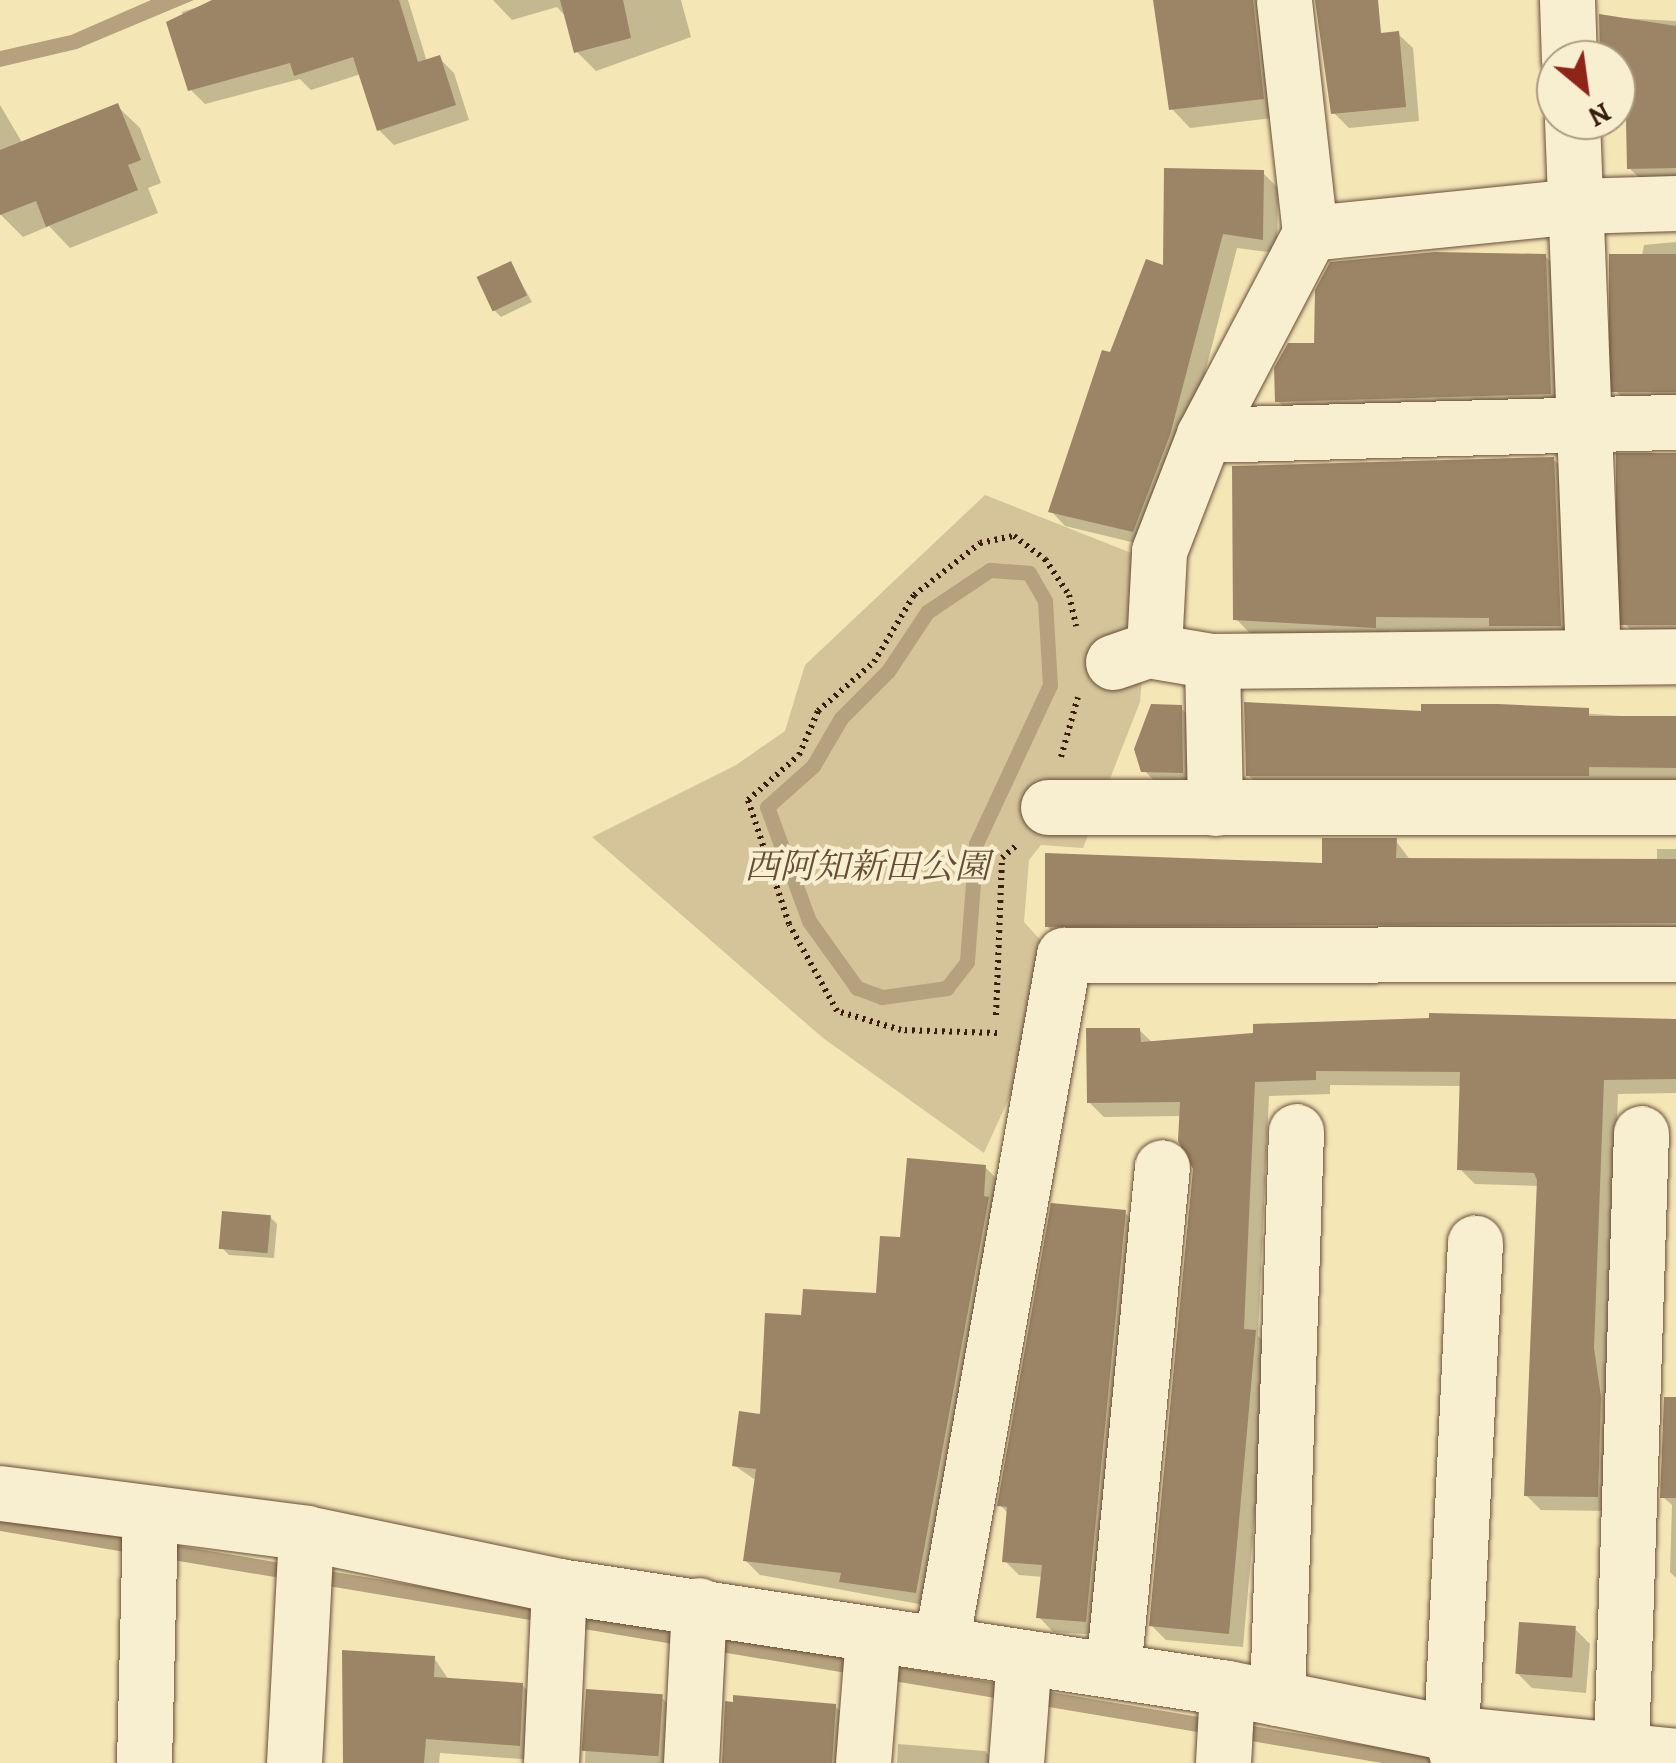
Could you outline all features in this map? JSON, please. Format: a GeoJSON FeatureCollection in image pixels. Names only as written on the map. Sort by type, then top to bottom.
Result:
{"type":"FeatureCollection","features":[{"type":"Feature","properties":{"kind":"street"},"geometry":{"type":"LineString","coordinates":[[1115,660],[1154,648],[1159,551],[1204,434],[1310,233],[1284,0]]}},
{"type":"Feature","properties":{"kind":"street"},"geometry":{"type":"LineString","coordinates":[[1567,0],[1569,40]]}},
{"type":"Feature","properties":{"kind":"street"},"geometry":{"type":"LineString","coordinates":[[1573,140],[1593,658]]}},
{"type":"Feature","properties":{"kind":"street"},"geometry":{"type":"LineString","coordinates":[[1310,233],[1576,206],[1676,203]]}},
{"type":"Feature","properties":{"kind":"street"},"geometry":{"type":"LineString","coordinates":[[1204,434],[1676,422]]}},
{"type":"Feature","properties":{"kind":"street"},"geometry":{"type":"LineString","coordinates":[[1115,660],[1676,656]]}},
{"type":"Feature","properties":{"kind":"street"},"geometry":{"type":"LineString","coordinates":[[1212,660],[1215,808]]}},
{"type":"Feature","properties":{"kind":"street"},"geometry":{"type":"LineString","coordinates":[[1048,807],[1676,807]]}},
{"type":"Feature","properties":{"kind":"street"},"geometry":{"type":"LineString","coordinates":[[941,1644],[1064,955],[1676,954]]}},
{"type":"Feature","properties":{"kind":"street"},"geometry":{"type":"LineString","coordinates":[[1223,1760],[1243,1693],[1296,1131]]}},
{"type":"Feature","properties":{"kind":"street"},"geometry":{"type":"LineString","coordinates":[[1621,1748],[1641,1134]]}},
{"type":"Feature","properties":{"kind":"street"},"geometry":{"type":"LineString","coordinates":[[1113,1670],[1162,1167]]}},
{"type":"Feature","properties":{"kind":"street"},"geometry":{"type":"LineString","coordinates":[[1456,1751],[1476,1243]]}},
{"type":"Feature","properties":{"kind":"street"},"geometry":{"type":"LineString","coordinates":[[0,1493],[306,1536],[559,1588],[698,1607],[872,1638],[941,1644],[1113,1670],[1243,1693],[1456,1751],[1621,1748],[1676,1756]]}},
{"type":"Feature","properties":{"kind":"street"},"geometry":{"type":"LineString","coordinates":[[144,1763],[150,1517]]}},
{"type":"Feature","properties":{"kind":"street"},"geometry":{"type":"LineString","coordinates":[[294,1763],[306,1536]]}},
{"type":"Feature","properties":{"kind":"street"},"geometry":{"type":"LineString","coordinates":[[551,1763],[559,1588]]}},
{"type":"Feature","properties":{"kind":"street"},"geometry":{"type":"LineString","coordinates":[[691,1763],[698,1607]]}},
{"type":"Feature","properties":{"kind":"street"},"geometry":{"type":"LineString","coordinates":[[863,1763],[872,1638]]}},
{"type":"Feature","properties":{"kind":"street"},"geometry":{"type":"LineString","coordinates":[[1017,1743],[1024,1659]]}},
{"type":"Feature","properties":{"kind":"path"},"geometry":{"type":"LineString","coordinates":[[1014,536],[1045,559],[1115,660],[1044,821],[1002,858],[997,1033],[902,1030],[837,1011],[789,924],[748,800],[799,756],[818,711],[874,662],[914,595],[980,543],[1014,536]]}},
{"type":"Feature","properties":{"kind":"green space","name":"西阿知新田公園"},"geometry":{"type":"Polygon","coordinates":[[[985,495],[1139,556],[1146,627],[1140,702],[1083,848],[1041,845],[1029,860],[1024,922],[1055,956],[1023,1067],[984,1153],[823,1038],[592,837],[736,765],[785,731],[805,665],[985,495]]]}},
{"type":"Feature","properties":{"kind":"shaded area"},"geometry":{"type":"Polygon","coordinates":[[[151,0],[194,0],[77,49],[0,67],[0,51],[71,35],[151,0]]]}},
{"type":"Feature","properties":{"kind":"building"},"geometry":{"type":"Polygon","coordinates":[[[212,0],[399,0],[418,62],[440,55],[456,105],[377,131],[353,57],[294,76],[290,63],[188,91],[166,22],[212,0]]]}},
{"type":"Feature","properties":{"kind":"building"},"geometry":{"type":"Polygon","coordinates":[[[560,0],[623,0],[631,38],[574,53],[560,0]]]}},
{"type":"Feature","properties":{"kind":"building"},"geometry":{"type":"Polygon","coordinates":[[[1153,0],[1253,0],[1264,99],[1169,110],[1153,0]]]}},
{"type":"Feature","properties":{"kind":"building"},"geometry":{"type":"Polygon","coordinates":[[[1315,0],[1378,0],[1381,33],[1399,31],[1406,107],[1331,114],[1315,0]]]}},
{"type":"Feature","properties":{"kind":"building"},"geometry":{"type":"Polygon","coordinates":[[[1599,14],[1676,26],[1676,168],[1627,169],[1626,140],[1636,140],[1636,40],[1600,40],[1599,14]]]}},
{"type":"Feature","properties":{"kind":"building"},"geometry":{"type":"Polygon","coordinates":[[[118,103],[141,160],[128,165],[138,190],[46,227],[36,201],[0,215],[0,150],[118,103]]]}},
{"type":"Feature","properties":{"kind":"building"},"geometry":{"type":"Polygon","coordinates":[[[1164,168],[1264,170],[1263,240],[1223,234],[1170,435],[1133,532],[1048,512],[1102,350],[1110,352],[1146,259],[1163,265],[1164,168]]]}},
{"type":"Feature","properties":{"kind":"building"},"geometry":{"type":"Polygon","coordinates":[[[1435,252],[1546,254],[1551,394],[1275,402],[1274,368],[1288,343],[1314,343],[1315,290],[1330,262],[1435,252]]]}},
{"type":"Feature","properties":{"kind":"building"},"geometry":{"type":"Polygon","coordinates":[[[1609,254],[1676,254],[1676,392],[1609,392],[1609,254]]]}},
{"type":"Feature","properties":{"kind":"building"},"geometry":{"type":"Polygon","coordinates":[[[511,261],[527,295],[493,311],[477,277],[511,261]]]}},
{"type":"Feature","properties":{"kind":"building"},"geometry":{"type":"Polygon","coordinates":[[[1616,453],[1676,453],[1676,625],[1616,625],[1616,453]]]}},
{"type":"Feature","properties":{"kind":"building"},"geometry":{"type":"Polygon","coordinates":[[[1554,457],[1561,626],[1489,626],[1489,618],[1376,617],[1376,628],[1233,620],[1232,466],[1554,457]]]}},
{"type":"Feature","properties":{"kind":"building"},"geometry":{"type":"Polygon","coordinates":[[[1244,702],[1421,711],[1421,704],[1498,704],[1589,708],[1589,716],[1676,716],[1676,768],[1589,767],[1589,776],[1246,776],[1244,702]]]}},
{"type":"Feature","properties":{"kind":"building"},"geometry":{"type":"Polygon","coordinates":[[[1151,704],[1182,705],[1183,773],[1141,772],[1134,749],[1151,704]]]}},
{"type":"Feature","properties":{"kind":"building"},"geometry":{"type":"Polygon","coordinates":[[[1322,838],[1397,838],[1396,858],[1676,859],[1676,923],[1045,927],[1045,853],[1322,863],[1322,838]]]}},
{"type":"Feature","properties":{"kind":"building"},"geometry":{"type":"Polygon","coordinates":[[[1429,1013],[1676,1019],[1676,1079],[1604,1080],[1594,1348],[1601,1397],[1598,1497],[1524,1496],[1537,1180],[1534,1173],[1457,1170],[1460,1072],[1316,1071],[1316,1080],[1255,1082],[1244,1329],[1256,1330],[1229,1634],[1149,1626],[1193,1169],[1178,1141],[1180,1102],[1087,1103],[1086,1028],[1140,1028],[1141,1042],[1253,1033],[1253,1024],[1429,1018],[1429,1013]]]}},
{"type":"Feature","properties":{"kind":"building"},"geometry":{"type":"Polygon","coordinates":[[[907,1158],[986,1165],[984,1196],[989,1197],[916,1593],[839,1582],[841,1573],[743,1561],[756,1469],[732,1466],[739,1411],[760,1414],[765,1313],[801,1315],[803,1289],[876,1293],[880,1236],[900,1237],[907,1158]]]}},
{"type":"Feature","properties":{"kind":"building"},"geometry":{"type":"Polygon","coordinates":[[[1051,1203],[1126,1210],[1086,1622],[1036,1618],[1042,1565],[1002,1562],[1007,1507],[997,1506],[1051,1203]]]}},
{"type":"Feature","properties":{"kind":"building"},"geometry":{"type":"Polygon","coordinates":[[[222,1211],[271,1215],[268,1253],[219,1249],[222,1211]]]}},
{"type":"Feature","properties":{"kind":"building"},"geometry":{"type":"Polygon","coordinates":[[[1664,1397],[1676,1397],[1676,1498],[1660,1498],[1664,1397]]]}},
{"type":"Feature","properties":{"kind":"building"},"geometry":{"type":"Polygon","coordinates":[[[1519,1622],[1576,1626],[1572,1678],[1515,1674],[1519,1622]]]}},
{"type":"Feature","properties":{"kind":"building"},"geometry":{"type":"Polygon","coordinates":[[[342,1650],[435,1656],[434,1677],[523,1683],[520,1746],[426,1739],[424,1763],[343,1763],[342,1650]]]}},
{"type":"Feature","properties":{"kind":"building"},"geometry":{"type":"Polygon","coordinates":[[[586,1689],[663,1694],[658,1756],[582,1751],[586,1689]]]}},
{"type":"Feature","properties":{"kind":"building"},"geometry":{"type":"Polygon","coordinates":[[[733,1695],[836,1704],[832,1763],[722,1763],[725,1701],[733,1702],[733,1695]]]}},
{"type":"Feature","properties":{"kind":"waterway"},"geometry":{"type":"LineString","coordinates":[[990,570],[1029,573],[1045,601],[1050,685],[976,844],[967,962],[947,988],[882,997],[857,988],[809,921],[767,807],[813,766],[841,718],[888,671],[927,612],[990,570]]}},
{"type":"Feature","properties":{"kind":"waterway"},"geometry":{"type":"LineString","coordinates":[[0,1523],[859,1667]]}},
{"type":"Feature","properties":{"kind":"waterway"},"geometry":{"type":"LineString","coordinates":[[882,1671],[1430,1763]]}}]}
